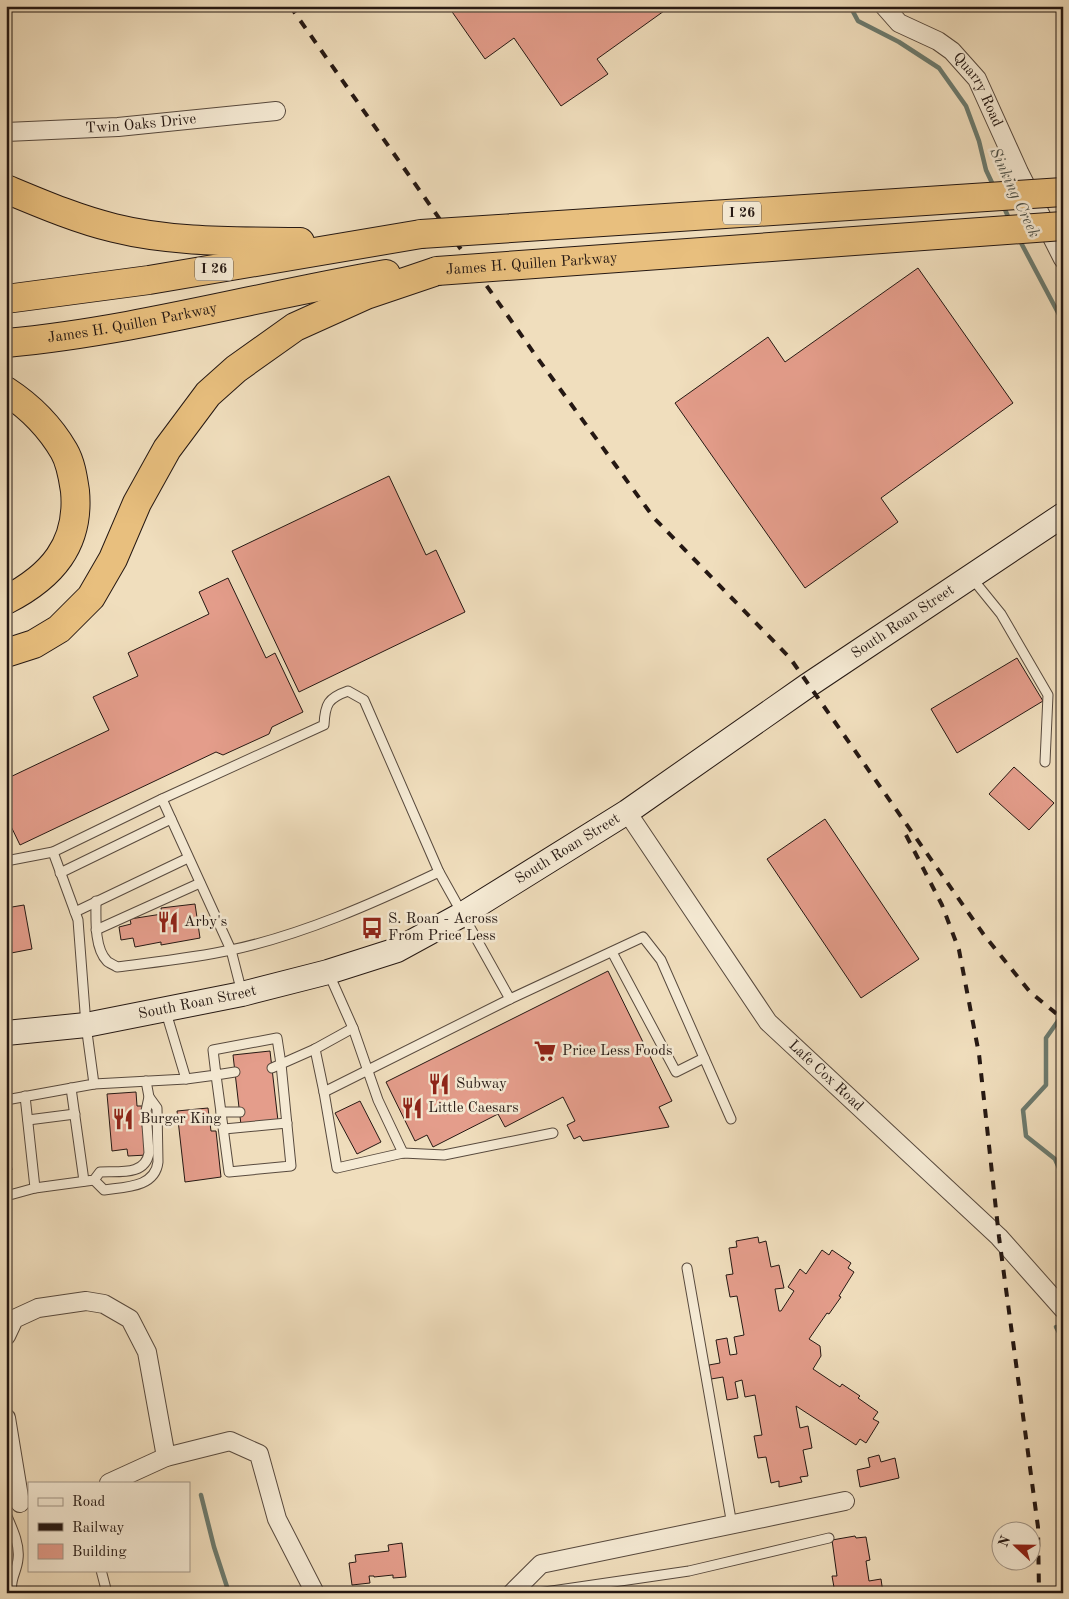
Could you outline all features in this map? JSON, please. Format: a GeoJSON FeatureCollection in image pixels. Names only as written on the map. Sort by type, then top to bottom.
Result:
{"type":"FeatureCollection","features":[{"type":"Feature","properties":{"kind":"highway"},"geometry":{"type":"LineString","coordinates":[[6,189],[86,220],[114,228],[153,235],[202,240],[362,244]]}},
{"type":"Feature","properties":{"kind":"highway","name":"I 26"},"geometry":{"type":"LineString","coordinates":[[6,299],[149,280],[420,234],[1063,192]]}},
{"type":"Feature","properties":{"kind":"highway","name":"James H. Quillen Parkway"},"geometry":{"type":"LineString","coordinates":[[6,343],[136,325],[295,290],[385,274],[1063,226]]}},
{"type":"Feature","properties":{"kind":"highway"},"geometry":{"type":"LineString","coordinates":[[6,653],[34,644],[59,629],[91,597],[113,559],[137,503],[167,449],[208,394],[236,369],[295,327],[391,285],[438,271]]}},
{"type":"Feature","properties":{"kind":"highway"},"geometry":{"type":"LineString","coordinates":[[6,391],[25,404],[48,427],[66,452],[73,476],[76,500],[74,523],[68,543],[55,563],[27,590],[6,600]]}},
{"type":"Feature","properties":{"kind":"main road","name":"South Roan Street"},"geometry":{"type":"LineString","coordinates":[[6,1033],[86,1025],[242,994],[328,972],[397,950],[463,914],[627,812],[799,692],[1063,515]]}},
{"type":"Feature","properties":{"kind":"street","name":"Quarry Road"},"geometry":{"type":"LineString","coordinates":[[884,6],[899,23],[938,41],[952,51],[977,80],[1019,172],[1063,259]]}},
{"type":"Feature","properties":{"kind":"street","name":"Twin Oaks Drive"},"geometry":{"type":"LineString","coordinates":[[6,132],[118,127],[276,111]]}},
{"type":"Feature","properties":{"kind":"street","name":"Lafe Cox Road"},"geometry":{"type":"LineString","coordinates":[[627,812],[768,1022],[1000,1236],[1063,1309]]}},
{"type":"Feature","properties":{"kind":"street"},"geometry":{"type":"LineString","coordinates":[[6,1336],[14,1319],[38,1308],[86,1300],[104,1304],[130,1319],[147,1352],[166,1457]]}},
{"type":"Feature","properties":{"kind":"street"},"geometry":{"type":"LineString","coordinates":[[6,1418],[18,1504]]}},
{"type":"Feature","properties":{"kind":"street"},"geometry":{"type":"LineString","coordinates":[[111,1482],[166,1457],[230,1441],[259,1454],[277,1519],[316,1593]]}},
{"type":"Feature","properties":{"kind":"street"},"geometry":{"type":"LineString","coordinates":[[512,1593],[541,1564],[845,1501]]}},
{"type":"Feature","properties":{"kind":"lane"},"geometry":{"type":"LineString","coordinates":[[971,577],[1001,614],[1048,695],[1045,762]]}},
{"type":"Feature","properties":{"kind":"lane"},"geometry":{"type":"LineString","coordinates":[[6,861],[53,852],[324,725],[324,712],[328,701],[336,695],[348,691],[364,700],[439,872],[510,999]]}},
{"type":"Feature","properties":{"kind":"lane"},"geometry":{"type":"LineString","coordinates":[[162,800],[231,950],[242,994]]}},
{"type":"Feature","properties":{"kind":"lane"},"geometry":{"type":"LineString","coordinates":[[60,873],[171,819]]}},
{"type":"Feature","properties":{"kind":"lane"},"geometry":{"type":"LineString","coordinates":[[53,852],[78,920],[86,1025],[94,1084]]}},
{"type":"Feature","properties":{"kind":"lane"},"geometry":{"type":"LineString","coordinates":[[75,912],[188,858]]}},
{"type":"Feature","properties":{"kind":"lane"},"geometry":{"type":"LineString","coordinates":[[96,901],[96,930],[100,949],[107,961],[117,967],[231,950],[307,928],[439,872]]}},
{"type":"Feature","properties":{"kind":"lane"},"geometry":{"type":"LineString","coordinates":[[96,930],[200,883]]}},
{"type":"Feature","properties":{"kind":"lane"},"geometry":{"type":"LineString","coordinates":[[324,1092],[510,999],[642,937],[661,960],[731,1119]]}},
{"type":"Feature","properties":{"kind":"lane"},"geometry":{"type":"LineString","coordinates":[[612,952],[676,1072],[704,1058]]}},
{"type":"Feature","properties":{"kind":"lane"},"geometry":{"type":"LineString","coordinates":[[328,972],[353,1028],[378,1100],[403,1153]]}},
{"type":"Feature","properties":{"kind":"lane"},"geometry":{"type":"LineString","coordinates":[[165,1009],[186,1079]]}},
{"type":"Feature","properties":{"kind":"lane"},"geometry":{"type":"LineString","coordinates":[[272,1068],[315,1049],[353,1028]]}},
{"type":"Feature","properties":{"kind":"lane"},"geometry":{"type":"LineString","coordinates":[[277,1038],[281,1064],[281,1107],[287,1123],[291,1166],[229,1172],[213,1050],[277,1038]]}},
{"type":"Feature","properties":{"kind":"lane"},"geometry":{"type":"LineString","coordinates":[[315,1049],[337,1168],[403,1153],[444,1155],[553,1133]]}},
{"type":"Feature","properties":{"kind":"lane"},"geometry":{"type":"LineString","coordinates":[[6,1100],[94,1084],[186,1079],[235,1072]]}},
{"type":"Feature","properties":{"kind":"lane"},"geometry":{"type":"LineString","coordinates":[[94,1180],[104,1190],[142,1184],[153,1176],[158,1162],[156,1108],[149,1097],[146,1081]]}},
{"type":"Feature","properties":{"kind":"lane"},"geometry":{"type":"LineString","coordinates":[[71,1088],[84,1181]]}},
{"type":"Feature","properties":{"kind":"lane"},"geometry":{"type":"LineString","coordinates":[[25,1096],[35,1188]]}},
{"type":"Feature","properties":{"kind":"lane"},"geometry":{"type":"LineString","coordinates":[[6,1196],[35,1188],[94,1180],[100,1172],[137,1170],[144,1166],[149,1153],[146,1111],[149,1097]]}},
{"type":"Feature","properties":{"kind":"lane"},"geometry":{"type":"LineString","coordinates":[[221,1112],[240,1112]]}},
{"type":"Feature","properties":{"kind":"lane"},"geometry":{"type":"LineString","coordinates":[[28,1120],[75,1114]]}},
{"type":"Feature","properties":{"kind":"lane"},"geometry":{"type":"LineString","coordinates":[[224,1129],[287,1123]]}},
{"type":"Feature","properties":{"kind":"lane"},"geometry":{"type":"LineString","coordinates":[[686,1268],[732,1525]]}},
{"type":"Feature","properties":{"kind":"lane"},"geometry":{"type":"LineString","coordinates":[[6,1514],[18,1547],[18,1560],[10,1584],[12,1593]]}},
{"type":"Feature","properties":{"kind":"lane"},"geometry":{"type":"LineString","coordinates":[[538,1593],[689,1571],[829,1538]]}},
{"type":"Feature","properties":{"kind":"lane"},"geometry":{"type":"LineString","coordinates":[[102,1572],[107,1593]]}},
{"type":"Feature","properties":{"kind":"building"},"geometry":{"type":"Polygon","coordinates":[[[448,6],[671,6],[597,59],[608,74],[561,106],[514,38],[485,59],[448,6]]]}},
{"type":"Feature","properties":{"kind":"building"},"geometry":{"type":"Polygon","coordinates":[[[918,268],[1013,403],[881,498],[898,522],[805,588],[675,403],[768,337],[785,362],[918,268]]]}},
{"type":"Feature","properties":{"kind":"building"},"geometry":{"type":"Polygon","coordinates":[[[389,476],[426,555],[436,550],[465,612],[299,692],[232,551],[389,476]]]}},
{"type":"Feature","properties":{"kind":"building"},"geometry":{"type":"Polygon","coordinates":[[[228,578],[266,658],[275,653],[303,712],[272,727],[269,734],[223,755],[216,752],[20,845],[6,816],[6,779],[109,730],[93,697],[138,676],[128,653],[209,614],[199,592],[228,578]]]}},
{"type":"Feature","properties":{"kind":"building"},"geometry":{"type":"Polygon","coordinates":[[[1017,658],[1043,701],[957,753],[931,709],[1017,658]]]}},
{"type":"Feature","properties":{"kind":"building"},"geometry":{"type":"Polygon","coordinates":[[[1014,767],[1054,803],[1029,830],[989,794],[1014,767]]]}},
{"type":"Feature","properties":{"kind":"building"},"geometry":{"type":"Polygon","coordinates":[[[825,819],[919,959],[861,998],[767,859],[825,819]]]}},
{"type":"Feature","properties":{"kind":"building"},"geometry":{"type":"Polygon","coordinates":[[[195,904],[200,938],[161,945],[161,942],[135,947],[133,938],[121,940],[119,927],[131,924],[130,919],[162,914],[161,908],[195,904]]]}},
{"type":"Feature","properties":{"kind":"building"},"geometry":{"type":"Polygon","coordinates":[[[24,905],[32,949],[6,954],[6,908],[24,905]]]}},
{"type":"Feature","properties":{"kind":"building"},"geometry":{"type":"Polygon","coordinates":[[[608,971],[672,1101],[659,1107],[669,1127],[583,1141],[580,1136],[574,1139],[567,1125],[575,1121],[563,1097],[505,1127],[498,1114],[433,1147],[427,1135],[415,1141],[386,1082],[608,971]]]}},
{"type":"Feature","properties":{"kind":"building"},"geometry":{"type":"Polygon","coordinates":[[[270,1051],[278,1121],[241,1125],[233,1055],[270,1051]]]}},
{"type":"Feature","properties":{"kind":"building"},"geometry":{"type":"Polygon","coordinates":[[[136,1092],[137,1106],[143,1106],[145,1125],[142,1125],[147,1155],[128,1156],[127,1149],[112,1151],[107,1094],[136,1092]]]}},
{"type":"Feature","properties":{"kind":"building"},"geometry":{"type":"Polygon","coordinates":[[[360,1101],[381,1142],[357,1154],[335,1113],[360,1101]]]}},
{"type":"Feature","properties":{"kind":"building"},"geometry":{"type":"Polygon","coordinates":[[[208,1108],[211,1131],[216,1131],[221,1177],[185,1182],[177,1111],[208,1108]]]}},
{"type":"Feature","properties":{"kind":"building"},"geometry":{"type":"Polygon","coordinates":[[[6,1134],[12,1170],[6,1171],[6,1134]]]}},
{"type":"Feature","properties":{"kind":"building"},"geometry":{"type":"Polygon","coordinates":[[[758,1237],[759,1243],[766,1241],[771,1267],[779,1265],[784,1288],[775,1289],[779,1311],[781,1311],[794,1291],[788,1287],[800,1269],[806,1274],[822,1250],[829,1255],[832,1250],[851,1263],[848,1268],[854,1272],[839,1296],[841,1297],[809,1339],[820,1346],[821,1356],[813,1369],[840,1387],[842,1384],[860,1396],[858,1398],[878,1412],[873,1419],[879,1422],[866,1443],[860,1439],[856,1445],[796,1406],[800,1428],[808,1426],[812,1448],[803,1450],[808,1476],[800,1477],[802,1482],[779,1487],[779,1481],[771,1483],[766,1457],[758,1458],[754,1436],[762,1435],[755,1395],[745,1397],[742,1380],[735,1382],[738,1398],[727,1400],[723,1377],[711,1379],[709,1365],[720,1363],[716,1340],[727,1338],[730,1355],[737,1354],[734,1337],[744,1335],[737,1296],[730,1297],[726,1275],[733,1274],[729,1248],[737,1247],[736,1241],[758,1237]]]}},
{"type":"Feature","properties":{"kind":"building"},"geometry":{"type":"Polygon","coordinates":[[[879,1455],[881,1462],[895,1458],[899,1478],[860,1487],[857,1470],[870,1467],[868,1458],[879,1455]]]}},
{"type":"Feature","properties":{"kind":"building"},"geometry":{"type":"Polygon","coordinates":[[[855,1536],[856,1538],[866,1537],[870,1560],[866,1561],[869,1581],[881,1579],[883,1593],[835,1593],[832,1576],[837,1576],[832,1540],[855,1536]]]}},
{"type":"Feature","properties":{"kind":"building"},"geometry":{"type":"Polygon","coordinates":[[[402,1543],[406,1577],[393,1578],[393,1575],[369,1576],[370,1583],[352,1585],[349,1563],[356,1562],[355,1555],[389,1551],[388,1545],[402,1543]]]}},
{"type":"Feature","properties":{"kind":"waterway","name":"Sinking Creek"},"geometry":{"type":"LineString","coordinates":[[850,6],[858,21],[899,42],[939,68],[966,106],[979,141],[986,170],[994,187]]}},
{"type":"Feature","properties":{"kind":"waterway","name":"Sinking Creek"},"geometry":{"type":"LineString","coordinates":[[1003,205],[1010,221]]}},
{"type":"Feature","properties":{"kind":"waterway","name":"Sinking Creek"},"geometry":{"type":"LineString","coordinates":[[1019,239],[1063,322]]}},
{"type":"Feature","properties":{"kind":"waterway","name":"Sinking Creek"},"geometry":{"type":"LineString","coordinates":[[1063,1014],[1046,1038],[1046,1085],[1023,1110],[1026,1136],[1055,1159],[1063,1177]]}},
{"type":"Feature","properties":{"kind":"waterway","name":"Sinking Creek"},"geometry":{"type":"LineString","coordinates":[[1063,1244],[1060,1250],[1063,1258]]}},
{"type":"Feature","properties":{"kind":"waterway","name":"Sinking Creek"},"geometry":{"type":"LineString","coordinates":[[1056,1327],[1063,1340]]}},
{"type":"Feature","properties":{"kind":"waterway"},"geometry":{"type":"LineString","coordinates":[[201,1495],[214,1547],[229,1593]]}},
{"type":"Feature","properties":{"kind":"railway"},"geometry":{"type":"LineString","coordinates":[[290,6],[536,356],[654,518],[790,658],[984,935],[1030,992],[1063,1019]]}},
{"type":"Feature","properties":{"kind":"railway"},"geometry":{"type":"LineString","coordinates":[[906,835],[942,905],[959,950],[979,1054],[999,1237],[1038,1527],[1039,1593]]}},
{"type":"Feature","properties":{"kind":"place","name":"Arby's"},"geometry":{"type":"Point","coordinates":[168,922]}},
{"type":"Feature","properties":{"kind":"place","name":"S. Roan - Across From Price Less"},"geometry":{"type":"Point","coordinates":[372,928]}},
{"type":"Feature","properties":{"kind":"place","name":"Price Less Foods"},"geometry":{"type":"Point","coordinates":[545,1051]}},
{"type":"Feature","properties":{"kind":"place","name":"Subway"},"geometry":{"type":"Point","coordinates":[439,1084]}},
{"type":"Feature","properties":{"kind":"place","name":"Little Caesars"},"geometry":{"type":"Point","coordinates":[412,1108]}},
{"type":"Feature","properties":{"kind":"place","name":"Burger King"},"geometry":{"type":"Point","coordinates":[123,1119]}}]}
